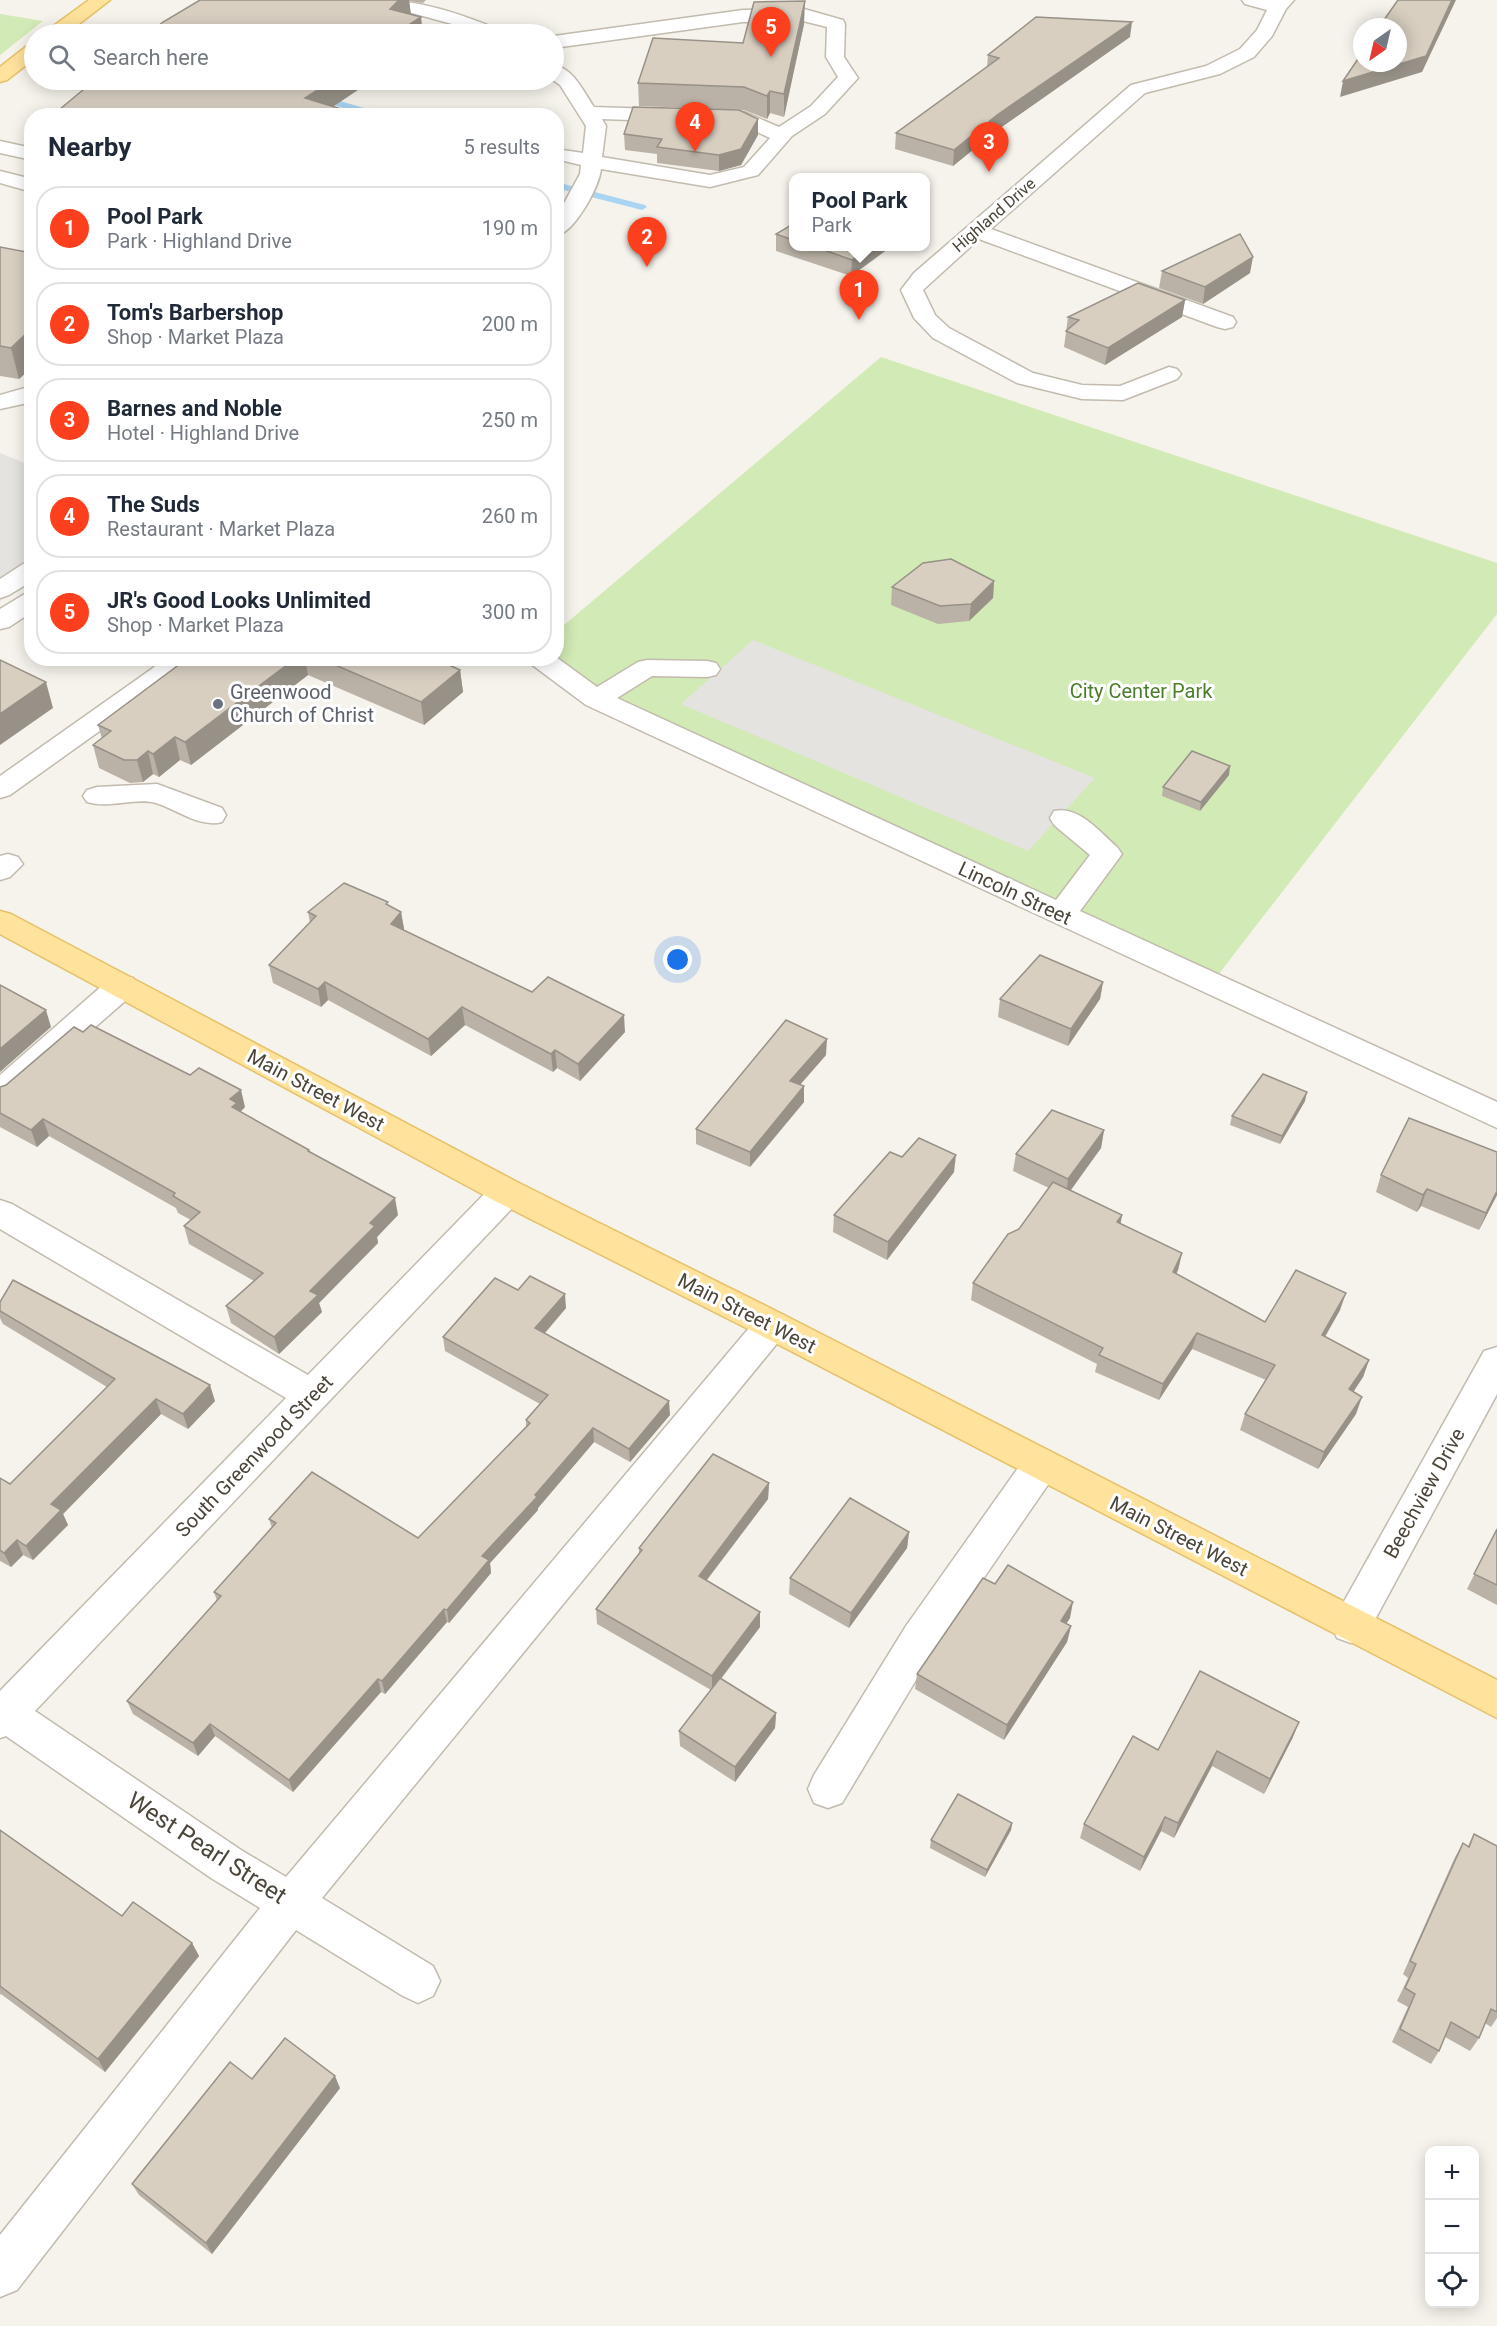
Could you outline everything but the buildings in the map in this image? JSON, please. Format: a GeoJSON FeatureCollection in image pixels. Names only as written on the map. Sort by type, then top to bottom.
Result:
{"type":"FeatureCollection","features":[{"type":"Feature","properties":{"kind":"main road"},"geometry":{"type":"LineString","coordinates":[[68,24],[100,0]]}},
{"type":"Feature","properties":{"kind":"main road"},"geometry":{"type":"LineString","coordinates":[[0,76],[24,58]]}},
{"type":"Feature","properties":{"kind":"main road","name":"Main Street West"},"geometry":{"type":"LineString","coordinates":[[0,921],[507,1192],[772,1325],[1497,1700]]}},
{"type":"Feature","properties":{"kind":"street"},"geometry":{"type":"LineString","coordinates":[[385,0],[425,6],[472,24]]}},
{"type":"Feature","properties":{"kind":"street"},"geometry":{"type":"LineString","coordinates":[[1251,0],[1281,3]]}},
{"type":"Feature","properties":{"kind":"street","name":"Highland Drive"},"geometry":{"type":"LineString","coordinates":[[1169,374],[1123,393],[1082,392],[1025,378],[941,333],[925,318],[912,290],[1138,89],[1213,70],[1247,53],[1265,32],[1281,3]]}},
{"type":"Feature","properties":{"kind":"street"},"geometry":{"type":"LineString","coordinates":[[564,41],[743,16],[804,15],[836,24],[835,57],[848,78],[818,110],[780,135],[782,136],[751,171],[710,181],[589,171],[564,156]]}},
{"type":"Feature","properties":{"kind":"street"},"geometry":{"type":"LineString","coordinates":[[564,79],[596,126],[589,171],[564,220]]}},
{"type":"Feature","properties":{"kind":"street"},"geometry":{"type":"LineString","coordinates":[[588,113],[744,118],[780,135]]}},
{"type":"Feature","properties":{"kind":"street"},"geometry":{"type":"LineString","coordinates":[[0,147],[24,152]]}},
{"type":"Feature","properties":{"kind":"street"},"geometry":{"type":"LineString","coordinates":[[0,177],[24,184]]}},
{"type":"Feature","properties":{"kind":"street"},"geometry":{"type":"LineString","coordinates":[[976,231],[1225,322]]}},
{"type":"Feature","properties":{"kind":"street"},"geometry":{"type":"LineString","coordinates":[[0,402],[24,396]]}},
{"type":"Feature","properties":{"kind":"street"},"geometry":{"type":"LineString","coordinates":[[0,590],[24,574]]}},
{"type":"Feature","properties":{"kind":"street"},"geometry":{"type":"LineString","coordinates":[[0,621],[24,605]]}},
{"type":"Feature","properties":{"kind":"street"},"geometry":{"type":"LineString","coordinates":[[0,789],[162,674],[170,666]]}},
{"type":"Feature","properties":{"kind":"street","name":"Lincoln Street"},"geometry":{"type":"LineString","coordinates":[[551,666],[596,699],[1497,1116]]}},
{"type":"Feature","properties":{"kind":"street"},"geometry":{"type":"LineString","coordinates":[[596,699],[647,669],[707,669]]}},
{"type":"Feature","properties":{"kind":"street"},"geometry":{"type":"LineString","coordinates":[[97,796],[157,793],[212,815]]}},
{"type":"Feature","properties":{"kind":"street"},"geometry":{"type":"LineString","coordinates":[[1061,914],[1107,854],[1064,818]]}},
{"type":"Feature","properties":{"kind":"street"},"geometry":{"type":"LineString","coordinates":[[0,1093],[122,986]]}},
{"type":"Feature","properties":{"kind":"street","name":"South Greenwood Street"},"geometry":{"type":"LineString","coordinates":[[2,1714],[507,1192]]}},
{"type":"Feature","properties":{"kind":"street"},"geometry":{"type":"LineString","coordinates":[[0,1213],[312,1395]]}},
{"type":"Feature","properties":{"kind":"street"},"geometry":{"type":"LineString","coordinates":[[0,2273],[291,1903],[772,1325]]}},
{"type":"Feature","properties":{"kind":"street","name":"Beechview Drive"},"geometry":{"type":"LineString","coordinates":[[1351,1626],[1497,1361]]}},
{"type":"Feature","properties":{"kind":"street"},"geometry":{"type":"LineString","coordinates":[[828,1789],[920,1638],[1041,1465]]}},
{"type":"Feature","properties":{"kind":"street","name":"West Pearl Street"},"geometry":{"type":"LineString","coordinates":[[2,1714],[226,1864],[418,1981]]}},
{"type":"Feature","properties":{"kind":"green space"},"geometry":{"type":"Polygon","coordinates":[[[0,14],[43,21],[39,24],[24,24],[24,36],[0,55],[0,14]]]}},
{"type":"Feature","properties":{"kind":"green space","name":"City Center Park"},"geometry":{"type":"Polygon","coordinates":[[[881,357],[1497,563],[1497,614],[1211,984],[687,733],[558,666],[564,666],[564,625],[881,357]]]}},
{"type":"Feature","properties":{"kind":"shaded area"},"geometry":{"type":"Polygon","coordinates":[[[0,453],[24,463],[24,585],[0,601],[0,453]]]}},
{"type":"Feature","properties":{"kind":"shaded area"},"geometry":{"type":"Polygon","coordinates":[[[753,640],[1095,778],[1028,851],[681,704],[753,640]]]}},
{"type":"Feature","properties":{"kind":"waterway"},"geometry":{"type":"LineString","coordinates":[[320,98],[354,108]]}},
{"type":"Feature","properties":{"kind":"waterway"},"geometry":{"type":"LineString","coordinates":[[564,187],[642,207]]}},
{"type":"Feature","properties":{"kind":"place","name":"JR's Good Looks Unlimited"},"geometry":{"type":"Point","coordinates":[771,57]}},
{"type":"Feature","properties":{"kind":"place","name":"The Suds"},"geometry":{"type":"Point","coordinates":[695,152]}},
{"type":"Feature","properties":{"kind":"place","name":"Barnes and Noble"},"geometry":{"type":"Point","coordinates":[989,172]}},
{"type":"Feature","properties":{"kind":"place","name":"Tom's Barbershop"},"geometry":{"type":"Point","coordinates":[647,267]}},
{"type":"Feature","properties":{"kind":"place","name":"Pool Park"},"geometry":{"type":"Point","coordinates":[859,320]}},
{"type":"Feature","properties":{"kind":"place","name":"Greenwood Church of Christ"},"geometry":{"type":"Point","coordinates":[218,704]}}]}
